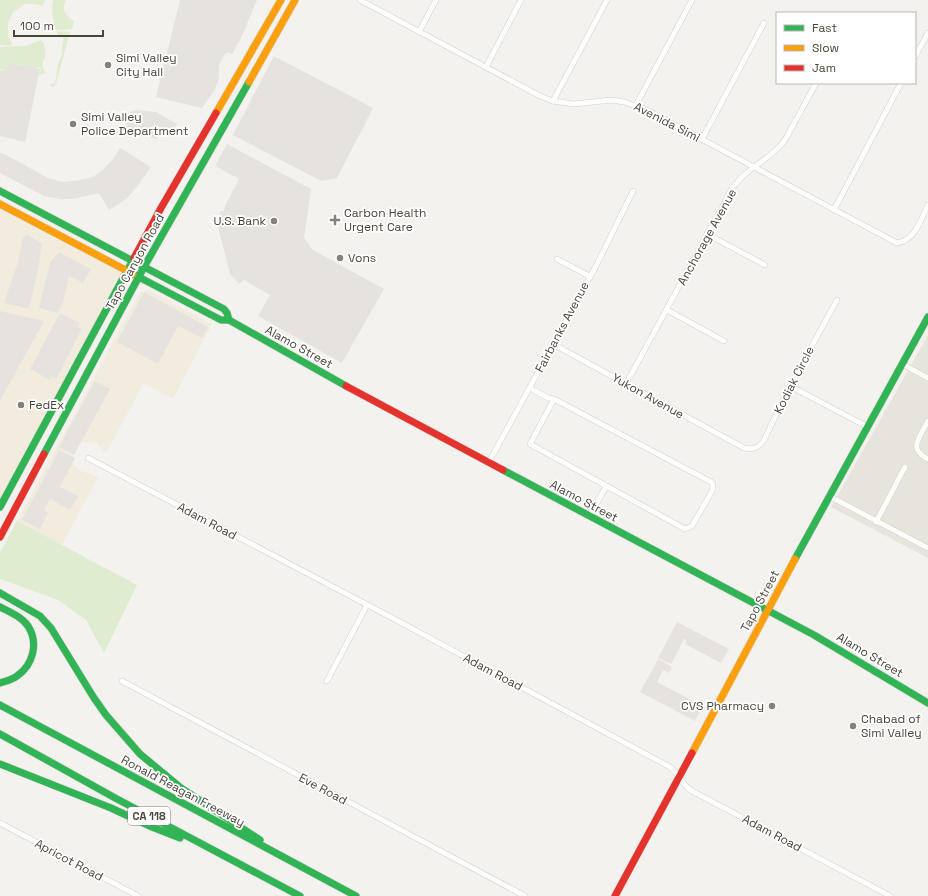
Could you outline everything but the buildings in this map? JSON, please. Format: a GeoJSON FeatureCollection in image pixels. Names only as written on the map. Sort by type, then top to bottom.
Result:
{"type":"FeatureCollection","features":[{"type":"Feature","properties":{"kind":"main road","name":"Tapo Canyon Road"},"geometry":{"type":"LineString","coordinates":[[0,507],[161,208],[257,45],[281,0]]}},
{"type":"Feature","properties":{"kind":"main road","name":"Tapo Canyon Road"},"geometry":{"type":"LineString","coordinates":[[0,537],[138,277],[295,0]]}},
{"type":"Feature","properties":{"kind":"main road","name":"Alamo Street"},"geometry":{"type":"LineString","coordinates":[[0,191],[224,310],[228,313],[229,320]]}},
{"type":"Feature","properties":{"kind":"main road","name":"Alamo Street"},"geometry":{"type":"LineString","coordinates":[[0,204],[222,320],[229,320],[342,384],[814,635],[928,703]]}},
{"type":"Feature","properties":{"kind":"main road","name":"Tapo Street"},"geometry":{"type":"LineString","coordinates":[[615,896],[767,610],[928,317]]}},
{"type":"Feature","properties":{"kind":"main road"},"geometry":{"type":"LineString","coordinates":[[0,593],[40,616],[51,628],[102,710],[140,754],[181,788],[242,827],[285,858]]}},
{"type":"Feature","properties":{"kind":"main road"},"geometry":{"type":"LineString","coordinates":[[0,606],[22,619],[28,627],[34,644],[31,659],[22,673],[16,679],[0,683]]}},
{"type":"Feature","properties":{"kind":"main road","name":"Ronald Reagan Freeway"},"geometry":{"type":"LineString","coordinates":[[0,705],[356,896]]}},
{"type":"Feature","properties":{"kind":"main road","name":"CA 118"},"geometry":{"type":"LineString","coordinates":[[0,734],[117,799],[300,896]]}},
{"type":"Feature","properties":{"kind":"main road"},"geometry":{"type":"LineString","coordinates":[[0,764],[111,808],[152,827],[212,849]]}},
{"type":"Feature","properties":{"kind":"street","name":"Avenida Simi"},"geometry":{"type":"LineString","coordinates":[[360,0],[540,96],[553,101],[574,104],[612,100],[636,105],[897,243],[909,239],[928,205]]}},
{"type":"Feature","properties":{"kind":"street"},"geometry":{"type":"LineString","coordinates":[[419,32],[436,0]]}},
{"type":"Feature","properties":{"kind":"street"},"geometry":{"type":"LineString","coordinates":[[486,67],[521,0]]}},
{"type":"Feature","properties":{"kind":"street"},"geometry":{"type":"LineString","coordinates":[[553,101],[607,0]]}},
{"type":"Feature","properties":{"kind":"street"},"geometry":{"type":"LineString","coordinates":[[636,105],[692,0]]}},
{"type":"Feature","properties":{"kind":"street"},"geometry":{"type":"LineString","coordinates":[[702,139],[764,23]]}},
{"type":"Feature","properties":{"kind":"street"},"geometry":{"type":"LineString","coordinates":[[916,55],[928,33]]}},
{"type":"Feature","properties":{"kind":"street","name":"Anchorage Avenue"},"geometry":{"type":"LineString","coordinates":[[626,384],[733,187],[754,167],[772,155],[785,140],[815,84]]}},
{"type":"Feature","properties":{"kind":"street"},"geometry":{"type":"LineString","coordinates":[[834,210],[900,84]]}},
{"type":"Feature","properties":{"kind":"street","name":"Fairbanks Avenue"},"geometry":{"type":"LineString","coordinates":[[489,462],[530,388],[633,191]]}},
{"type":"Feature","properties":{"kind":"street"},"geometry":{"type":"LineString","coordinates":[[708,234],[765,265]]}},
{"type":"Feature","properties":{"kind":"street"},"geometry":{"type":"LineString","coordinates":[[557,259],[589,276]]}},
{"type":"Feature","properties":{"kind":"street","name":"Kodiak Circle"},"geometry":{"type":"LineString","coordinates":[[744,448],[756,448],[761,445],[790,386],[837,300]]}},
{"type":"Feature","properties":{"kind":"street"},"geometry":{"type":"LineString","coordinates":[[667,310],[724,341]]}},
{"type":"Feature","properties":{"kind":"street","name":"Yukon Avenue"},"geometry":{"type":"LineString","coordinates":[[553,344],[744,448]]}},
{"type":"Feature","properties":{"kind":"street"},"geometry":{"type":"LineString","coordinates":[[902,364],[928,378]]}},
{"type":"Feature","properties":{"kind":"street"},"geometry":{"type":"LineString","coordinates":[[790,386],[868,427]]}},
{"type":"Feature","properties":{"kind":"street"},"geometry":{"type":"LineString","coordinates":[[530,388],[548,398],[554,399],[711,482],[713,485],[712,491],[692,526],[685,529],[530,444],[554,399]]}},
{"type":"Feature","properties":{"kind":"street"},"geometry":{"type":"LineString","coordinates":[[928,422],[916,444],[916,451],[921,456],[928,459]]}},
{"type":"Feature","properties":{"kind":"street","name":"Adam Road"},"geometry":{"type":"LineString","coordinates":[[88,458],[670,767],[679,776],[685,787],[890,896]]}},
{"type":"Feature","properties":{"kind":"street"},"geometry":{"type":"LineString","coordinates":[[876,522],[905,467]]}},
{"type":"Feature","properties":{"kind":"street"},"geometry":{"type":"LineString","coordinates":[[590,516],[606,486]]}},
{"type":"Feature","properties":{"kind":"street"},"geometry":{"type":"LineString","coordinates":[[830,496],[876,522],[928,548]]}},
{"type":"Feature","properties":{"kind":"street"},"geometry":{"type":"LineString","coordinates":[[327,681],[367,605]]}},
{"type":"Feature","properties":{"kind":"street","name":"Eve Road"},"geometry":{"type":"LineString","coordinates":[[122,681],[525,896]]}},
{"type":"Feature","properties":{"kind":"street","name":"Apricot Road"},"geometry":{"type":"LineString","coordinates":[[0,823],[138,896]]}},
{"type":"Feature","properties":{"kind":"shaded area"},"geometry":{"type":"Polygon","coordinates":[[[180,0],[257,0],[241,38],[232,54],[228,52],[223,56],[219,65],[219,78],[214,91],[202,108],[156,97],[180,0]]]}},
{"type":"Feature","properties":{"kind":"shaded area"},"geometry":{"type":"Polygon","coordinates":[[[274,56],[373,108],[337,178],[321,181],[233,135],[274,56]]]}},
{"type":"Feature","properties":{"kind":"shaded area"},"geometry":{"type":"Polygon","coordinates":[[[8,63],[40,69],[25,142],[0,136],[0,70],[6,71],[8,63]]]}},
{"type":"Feature","properties":{"kind":"shaded area"},"geometry":{"type":"Polygon","coordinates":[[[136,110],[156,112],[177,124],[168,136],[157,134],[157,139],[131,132],[126,128],[128,113],[136,110]]]}},
{"type":"Feature","properties":{"kind":"shaded area"},"geometry":{"type":"Polygon","coordinates":[[[227,144],[311,189],[304,238],[313,250],[384,289],[342,363],[258,316],[270,295],[244,280],[239,284],[230,274],[218,227],[220,211],[224,211],[225,206],[239,179],[215,166],[227,144]]]}},
{"type":"Feature","properties":{"kind":"shaded area"},"geometry":{"type":"Polygon","coordinates":[[[120,148],[151,167],[126,199],[109,210],[99,193],[73,199],[60,199],[44,196],[0,173],[0,153],[48,178],[63,182],[81,180],[93,177],[104,169],[114,158],[120,148]]]}},
{"type":"Feature","properties":{"kind":"shaded area"},"geometry":{"type":"Polygon","coordinates":[[[0,208],[124,272],[0,503],[0,208]]]}},
{"type":"Feature","properties":{"kind":"shaded area"},"geometry":{"type":"Polygon","coordinates":[[[26,234],[43,244],[29,309],[4,303],[18,262],[22,240],[26,234]]]}},
{"type":"Feature","properties":{"kind":"shaded area"},"geometry":{"type":"Polygon","coordinates":[[[59,252],[91,269],[83,283],[69,276],[63,302],[58,313],[39,308],[50,263],[59,252]]]}},
{"type":"Feature","properties":{"kind":"shaded area"},"geometry":{"type":"Polygon","coordinates":[[[148,290],[212,324],[173,399],[144,383],[106,453],[97,443],[79,442],[70,460],[79,470],[98,477],[62,545],[17,521],[140,292],[148,290]]]}},
{"type":"Feature","properties":{"kind":"shaded area"},"geometry":{"type":"Polygon","coordinates":[[[144,292],[208,327],[202,338],[178,326],[158,364],[117,342],[144,292]]]}},
{"type":"Feature","properties":{"kind":"shaded area"},"geometry":{"type":"Polygon","coordinates":[[[0,311],[44,321],[0,401],[0,311]]]}},
{"type":"Feature","properties":{"kind":"shaded area"},"geometry":{"type":"Polygon","coordinates":[[[60,313],[80,323],[78,327],[82,329],[56,379],[52,377],[50,380],[30,369],[60,313]]]}},
{"type":"Feature","properties":{"kind":"shaded area"},"geometry":{"type":"Polygon","coordinates":[[[928,335],[928,558],[831,507],[928,335]]]}},
{"type":"Feature","properties":{"kind":"shaded area"},"geometry":{"type":"Polygon","coordinates":[[[95,381],[110,389],[74,455],[59,447],[95,381]]]}},
{"type":"Feature","properties":{"kind":"shaded area"},"geometry":{"type":"Polygon","coordinates":[[[59,450],[75,458],[60,487],[78,496],[70,510],[50,499],[44,510],[48,513],[40,529],[22,520],[59,450]]]}},
{"type":"Feature","properties":{"kind":"shaded area"},"geometry":{"type":"Polygon","coordinates":[[[677,622],[729,649],[721,663],[685,644],[687,640],[684,639],[671,664],[658,658],[677,622]]]}},
{"type":"Feature","properties":{"kind":"shaded area"},"geometry":{"type":"Polygon","coordinates":[[[658,659],[672,667],[669,673],[663,670],[657,682],[703,706],[695,721],[640,692],[658,659]]]}},
{"type":"Feature","properties":{"kind":"green space"},"geometry":{"type":"Polygon","coordinates":[[[0,0],[45,0],[43,6],[26,4],[13,12],[8,24],[8,36],[12,43],[11,46],[0,45],[0,0]]]}},
{"type":"Feature","properties":{"kind":"green space"},"geometry":{"type":"Polygon","coordinates":[[[53,0],[66,0],[64,9],[66,15],[74,21],[72,29],[56,30],[52,7],[53,0]]]}},
{"type":"Feature","properties":{"kind":"green space"},"geometry":{"type":"Polygon","coordinates":[[[57,31],[70,32],[56,84],[53,87],[49,85],[55,83],[58,63],[62,55],[64,39],[62,37],[57,37],[57,31]]]}},
{"type":"Feature","properties":{"kind":"green space"},"geometry":{"type":"Polygon","coordinates":[[[41,40],[44,44],[46,54],[43,68],[46,73],[39,75],[41,68],[38,67],[37,69],[9,63],[6,71],[0,69],[0,47],[25,46],[41,40]]]}},
{"type":"Feature","properties":{"kind":"green space"},"geometry":{"type":"Polygon","coordinates":[[[17,521],[137,585],[104,653],[86,620],[58,600],[0,579],[0,553],[17,521]]]}},
{"type":"Feature","properties":{"kind":"traffic: fast"},"geometry":{"type":"LineString","coordinates":[[44,454],[144,267],[249,82]]}},
{"type":"Feature","properties":{"kind":"traffic: fast"},"geometry":{"type":"LineString","coordinates":[[0,191],[224,309],[229,320]]}},
{"type":"Feature","properties":{"kind":"traffic: fast"},"geometry":{"type":"LineString","coordinates":[[0,507],[134,258]]}},
{"type":"Feature","properties":{"kind":"traffic: fast"},"geometry":{"type":"LineString","coordinates":[[133,274],[221,320],[229,320],[346,386]]}},
{"type":"Feature","properties":{"kind":"traffic: fast"},"geometry":{"type":"LineString","coordinates":[[795,559],[928,317]]}},
{"type":"Feature","properties":{"kind":"traffic: fast"},"geometry":{"type":"LineString","coordinates":[[503,470],[814,635],[928,703]]}},
{"type":"Feature","properties":{"kind":"traffic: fast"},"geometry":{"type":"LineString","coordinates":[[0,593],[40,616],[51,628],[106,715],[140,754],[181,788],[260,840]]}},
{"type":"Feature","properties":{"kind":"traffic: fast"},"geometry":{"type":"LineString","coordinates":[[0,607],[16,615],[28,626],[34,646],[30,660],[23,671],[17,676],[0,683]]}},
{"type":"Feature","properties":{"kind":"traffic: fast"},"geometry":{"type":"LineString","coordinates":[[0,705],[356,896]]}},
{"type":"Feature","properties":{"kind":"traffic: fast"},"geometry":{"type":"LineString","coordinates":[[0,734],[117,799],[300,896]]}},
{"type":"Feature","properties":{"kind":"traffic: fast"},"geometry":{"type":"LineString","coordinates":[[0,764],[111,808],[180,838]]}},
{"type":"Feature","properties":{"kind":"traffic: slow"},"geometry":{"type":"LineString","coordinates":[[216,113],[281,0]]}},
{"type":"Feature","properties":{"kind":"traffic: slow"},"geometry":{"type":"LineString","coordinates":[[249,82],[295,0]]}},
{"type":"Feature","properties":{"kind":"traffic: slow"},"geometry":{"type":"LineString","coordinates":[[0,204],[133,274]]}},
{"type":"Feature","properties":{"kind":"traffic: slow"},"geometry":{"type":"LineString","coordinates":[[692,753],[795,559]]}},
{"type":"Feature","properties":{"kind":"traffic: jam"},"geometry":{"type":"LineString","coordinates":[[134,258],[216,113]]}},
{"type":"Feature","properties":{"kind":"traffic: jam"},"geometry":{"type":"LineString","coordinates":[[346,386],[503,470]]}},
{"type":"Feature","properties":{"kind":"traffic: jam"},"geometry":{"type":"LineString","coordinates":[[0,537],[44,454]]}},
{"type":"Feature","properties":{"kind":"traffic: jam"},"geometry":{"type":"LineString","coordinates":[[615,896],[692,753]]}},
{"type":"Feature","properties":{"kind":"place","name":"Simi Valley City Hall"},"geometry":{"type":"Point","coordinates":[108,65]}},
{"type":"Feature","properties":{"kind":"place","name":"Simi Valley Police Department"},"geometry":{"type":"Point","coordinates":[73,124]}},
{"type":"Feature","properties":{"kind":"place","name":"Carbon Health Urgent Care"},"geometry":{"type":"Point","coordinates":[335,220]}},
{"type":"Feature","properties":{"kind":"place","name":"U.S. Bank"},"geometry":{"type":"Point","coordinates":[274,221]}},
{"type":"Feature","properties":{"kind":"place","name":"Vons"},"geometry":{"type":"Point","coordinates":[340,258]}},
{"type":"Feature","properties":{"kind":"place","name":"FedEx"},"geometry":{"type":"Point","coordinates":[21,405]}},
{"type":"Feature","properties":{"kind":"place","name":"CVS Pharmacy"},"geometry":{"type":"Point","coordinates":[772,706]}},
{"type":"Feature","properties":{"kind":"place","name":"Chabad of Simi Valley"},"geometry":{"type":"Point","coordinates":[853,726]}}]}
